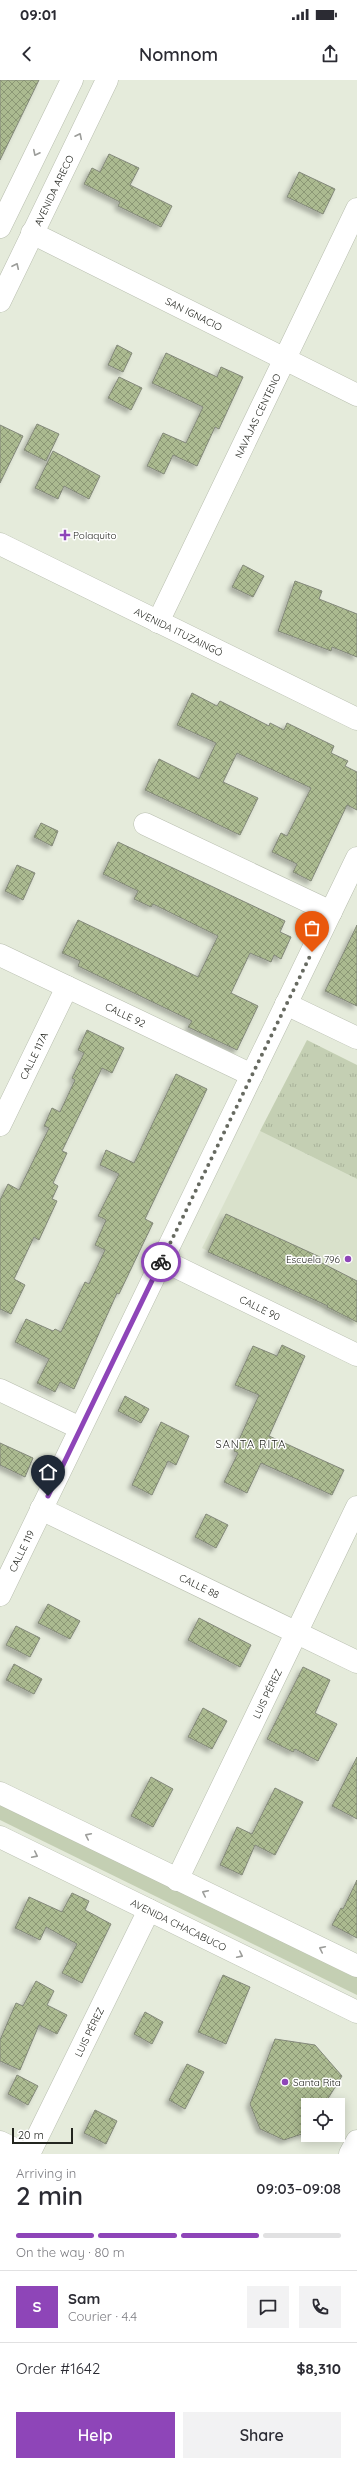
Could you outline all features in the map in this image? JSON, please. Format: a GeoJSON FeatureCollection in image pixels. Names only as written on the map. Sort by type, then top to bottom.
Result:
{"type":"FeatureCollection","features":[{"type":"Feature","properties":{"kind":"street"},"geometry":{"type":"LineString","coordinates":[[2,217],[72,80]]}},
{"type":"Feature","properties":{"kind":"street","name":"AVENIDA ARECO"},"geometry":{"type":"LineString","coordinates":[[0,301],[107,80]]}},
{"type":"Feature","properties":{"kind":"street","name":"NAVAJAS CENTENO"},"geometry":{"type":"LineString","coordinates":[[158,622],[357,209]]}},
{"type":"Feature","properties":{"kind":"street","name":"SAN IGNACIO"},"geometry":{"type":"LineString","coordinates":[[32,233],[357,395]]}},
{"type":"Feature","properties":{"kind":"street","name":"AVENIDA ITUZAINGÓ"},"geometry":{"type":"LineString","coordinates":[[0,544],[357,719]]}},
{"type":"Feature","properties":{"kind":"street"},"geometry":{"type":"LineString","coordinates":[[145,824],[331,912]]}},
{"type":"Feature","properties":{"kind":"street","name":"CALLE 119"},"geometry":{"type":"LineString","coordinates":[[0,1594],[357,858]]}},
{"type":"Feature","properties":{"kind":"street","name":"CALLE 92"},"geometry":{"type":"LineString","coordinates":[[0,954],[252,1075]]}},
{"type":"Feature","properties":{"kind":"street","name":"CALLE 117A"},"geometry":{"type":"LineString","coordinates":[[0,1125],[67,987]]}},
{"type":"Feature","properties":{"kind":"street"},"geometry":{"type":"LineString","coordinates":[[286,1004],[357,1038]]}},
{"type":"Feature","properties":{"kind":"street","name":"CALLE 90"},"geometry":{"type":"LineString","coordinates":[[162,1260],[357,1355]]}},
{"type":"Feature","properties":{"kind":"street"},"geometry":{"type":"LineString","coordinates":[[0,1390],[80,1428]]}},
{"type":"Feature","properties":{"kind":"street","name":"LUIS PÉREZ"},"geometry":{"type":"LineString","coordinates":[[177,1880],[357,1507]]}},
{"type":"Feature","properties":{"kind":"street","name":"CALLE 88"},"geometry":{"type":"LineString","coordinates":[[41,1509],[357,1662]]}},
{"type":"Feature","properties":{"kind":"street"},"geometry":{"type":"LineString","coordinates":[[0,1793],[357,1966]]}},
{"type":"Feature","properties":{"kind":"street","name":"AVENIDA CHACABUCO"},"geometry":{"type":"LineString","coordinates":[[0,1837],[357,2012]]}},
{"type":"Feature","properties":{"kind":"street","name":"LUIS PÉREZ"},"geometry":{"type":"LineString","coordinates":[[29,2154],[149,1910]]}},
{"type":"Feature","properties":{"kind":"street"},"geometry":{"type":"LineString","coordinates":[[350,2154],[357,2141]]}},
{"type":"Feature","properties":{"kind":"street"},"geometry":{"type":"LineString","coordinates":[[0,2142],[25,2154]]}},
{"type":"Feature","properties":{"kind":"shaded area"},"geometry":{"type":"Polygon","coordinates":[[[260,1131],[357,1179],[357,1325],[202,1248],[260,1131]]]}},
{"type":"Feature","properties":{"kind":"green space"},"geometry":{"type":"Polygon","coordinates":[[[307,1040],[357,1065],[357,1179],[260,1131],[307,1040]]]}},
{"type":"Feature","properties":{"kind":"green space"},"geometry":{"type":"Polygon","coordinates":[[[0,1803],[357,1977],[357,1995],[0,1820],[0,1803]]]}},
{"type":"Feature","properties":{"kind":"building"},"geometry":{"type":"Polygon","coordinates":[[[0,80],[39,80],[0,160],[0,80]]]}},
{"type":"Feature","properties":{"kind":"building"},"geometry":{"type":"Polygon","coordinates":[[[109,154],[139,168],[130,185],[172,206],[161,227],[118,206],[120,202],[84,184],[92,168],[100,172],[109,154]]]}},
{"type":"Feature","properties":{"kind":"building"},"geometry":{"type":"Polygon","coordinates":[[[299,172],[335,189],[323,214],[287,197],[299,172]]]}},
{"type":"Feature","properties":{"kind":"building"},"geometry":{"type":"Polygon","coordinates":[[[117,345],[132,353],[123,372],[108,365],[117,345]]]}},
{"type":"Feature","properties":{"kind":"building"},"geometry":{"type":"Polygon","coordinates":[[[166,353],[217,377],[221,367],[243,377],[219,429],[215,427],[197,466],[173,455],[164,474],[147,466],[163,433],[186,443],[203,407],[152,383],[166,353]]]}},
{"type":"Feature","properties":{"kind":"building"},"geometry":{"type":"Polygon","coordinates":[[[119,377],[142,388],[131,410],[108,398],[119,377]]]}},
{"type":"Feature","properties":{"kind":"building"},"geometry":{"type":"Polygon","coordinates":[[[37,424],[59,434],[46,461],[24,450],[37,424]]]}},
{"type":"Feature","properties":{"kind":"building"},"geometry":{"type":"Polygon","coordinates":[[[0,425],[23,436],[0,483],[0,425]]]}},
{"type":"Feature","properties":{"kind":"building"},"geometry":{"type":"Polygon","coordinates":[[[53,451],[100,476],[89,499],[64,486],[58,499],[35,488],[53,451]]]}},
{"type":"Feature","properties":{"kind":"building"},"geometry":{"type":"Polygon","coordinates":[[[243,565],[264,576],[253,597],[232,587],[243,565]]]}},
{"type":"Feature","properties":{"kind":"building"},"geometry":{"type":"Polygon","coordinates":[[[295,581],[322,591],[319,599],[357,614],[357,657],[332,647],[331,651],[278,631],[295,581]]]}},
{"type":"Feature","properties":{"kind":"building"},"geometry":{"type":"Polygon","coordinates":[[[192,693],[217,706],[220,701],[269,726],[270,723],[284,730],[287,723],[334,746],[331,753],[348,761],[345,766],[357,772],[357,810],[347,805],[311,881],[293,872],[297,864],[272,852],[281,833],[287,836],[311,788],[237,753],[223,782],[258,798],[240,835],[145,790],[159,759],[199,779],[216,743],[177,725],[192,693]]]}},
{"type":"Feature","properties":{"kind":"building"},"geometry":{"type":"Polygon","coordinates":[[[41,823],[58,831],[52,846],[34,837],[41,823]]]}},
{"type":"Feature","properties":{"kind":"building"},"geometry":{"type":"Polygon","coordinates":[[[118,842],[285,921],[280,932],[291,937],[281,959],[274,955],[271,962],[250,953],[231,993],[258,1006],[237,1050],[188,1027],[192,1021],[78,966],[80,961],[62,953],[78,920],[198,977],[218,936],[153,904],[151,907],[134,899],[138,891],[103,874],[118,842]]]}},
{"type":"Feature","properties":{"kind":"building"},"geometry":{"type":"Polygon","coordinates":[[[17,865],[35,873],[23,900],[5,891],[17,865]]]}},
{"type":"Feature","properties":{"kind":"building"},"geometry":{"type":"Polygon","coordinates":[[[357,925],[357,1006],[325,991],[357,925]]]}},
{"type":"Feature","properties":{"kind":"building"},"geometry":{"type":"Polygon","coordinates":[[[87,1030],[124,1048],[112,1073],[102,1068],[62,1151],[67,1153],[53,1183],[58,1186],[52,1199],[57,1201],[39,1240],[34,1237],[14,1279],[25,1285],[11,1314],[0,1309],[0,1200],[8,1184],[19,1190],[49,1128],[44,1126],[52,1108],[60,1112],[75,1080],[72,1078],[84,1053],[78,1050],[87,1030]]]}},
{"type":"Feature","properties":{"kind":"building"},"geometry":{"type":"Polygon","coordinates":[[[176,1074],[207,1089],[145,1219],[153,1223],[119,1294],[117,1293],[74,1389],[60,1382],[55,1392],[37,1383],[49,1359],[15,1342],[26,1319],[53,1331],[55,1329],[61,1332],[85,1282],[89,1284],[105,1250],[95,1245],[106,1220],[98,1216],[119,1174],[100,1165],[106,1150],[134,1163],[176,1074]]]}},
{"type":"Feature","properties":{"kind":"building"},"geometry":{"type":"Polygon","coordinates":[[[226,1214],[320,1257],[318,1261],[357,1281],[357,1322],[327,1307],[328,1306],[208,1252],[226,1214]]]}},
{"type":"Feature","properties":{"kind":"building"},"geometry":{"type":"Polygon","coordinates":[[[282,1345],[305,1356],[269,1436],[344,1470],[332,1495],[261,1463],[247,1493],[224,1482],[238,1453],[234,1451],[259,1395],[235,1385],[253,1346],[277,1356],[282,1345]]]}},
{"type":"Feature","properties":{"kind":"building"},"geometry":{"type":"Polygon","coordinates":[[[125,1396],[149,1409],[141,1423],[118,1411],[125,1396]]]}},
{"type":"Feature","properties":{"kind":"building"},"geometry":{"type":"Polygon","coordinates":[[[161,1422],[189,1436],[176,1465],[168,1461],[152,1495],[132,1485],[161,1422]]]}},
{"type":"Feature","properties":{"kind":"building"},"geometry":{"type":"Polygon","coordinates":[[[0,1443],[33,1458],[25,1477],[0,1465],[0,1443]]]}},
{"type":"Feature","properties":{"kind":"building"},"geometry":{"type":"Polygon","coordinates":[[[206,1514],[228,1525],[216,1548],[195,1537],[206,1514]]]}},
{"type":"Feature","properties":{"kind":"building"},"geometry":{"type":"Polygon","coordinates":[[[48,1604],[80,1621],[70,1639],[38,1623],[48,1604]]]}},
{"type":"Feature","properties":{"kind":"building"},"geometry":{"type":"Polygon","coordinates":[[[199,1618],[251,1645],[240,1667],[188,1640],[199,1618]]]}},
{"type":"Feature","properties":{"kind":"building"},"geometry":{"type":"Polygon","coordinates":[[[16,1626],[40,1638],[30,1657],[6,1645],[16,1626]]]}},
{"type":"Feature","properties":{"kind":"building"},"geometry":{"type":"Polygon","coordinates":[[[14,1664],[42,1679],[34,1694],[6,1680],[14,1664]]]}},
{"type":"Feature","properties":{"kind":"building"},"geometry":{"type":"Polygon","coordinates":[[[303,1667],[330,1680],[315,1713],[337,1724],[318,1761],[295,1749],[293,1752],[267,1739],[303,1667]]]}},
{"type":"Feature","properties":{"kind":"building"},"geometry":{"type":"Polygon","coordinates":[[[203,1708],[227,1721],[212,1749],[188,1737],[203,1708]]]}},
{"type":"Feature","properties":{"kind":"building"},"geometry":{"type":"Polygon","coordinates":[[[357,1757],[357,1819],[332,1806],[357,1757]]]}},
{"type":"Feature","properties":{"kind":"building"},"geometry":{"type":"Polygon","coordinates":[[[151,1777],[173,1789],[153,1827],[131,1816],[151,1777]]]}},
{"type":"Feature","properties":{"kind":"building"},"geometry":{"type":"Polygon","coordinates":[[[275,1788],[303,1802],[275,1855],[255,1845],[242,1875],[220,1865],[237,1827],[252,1834],[275,1788]]]}},
{"type":"Feature","properties":{"kind":"building"},"geometry":{"type":"Polygon","coordinates":[[[357,1880],[357,1938],[332,1925],[341,1908],[343,1909],[357,1880]]]}},
{"type":"Feature","properties":{"kind":"building"},"geometry":{"type":"Polygon","coordinates":[[[72,1893],[89,1901],[85,1910],[111,1924],[82,1983],[62,1973],[77,1944],[46,1927],[40,1940],[15,1928],[29,1897],[62,1912],[72,1893]]]}},
{"type":"Feature","properties":{"kind":"building"},"geometry":{"type":"Polygon","coordinates":[[[223,1975],[250,1987],[226,2044],[198,2032],[223,1975]]]}},
{"type":"Feature","properties":{"kind":"building"},"geometry":{"type":"Polygon","coordinates":[[[36,1981],[54,1991],[47,2005],[67,2015],[57,2034],[39,2025],[20,2070],[0,2061],[0,2040],[16,2003],[23,2006],[36,1981]]]}},
{"type":"Feature","properties":{"kind":"building"},"geometry":{"type":"Polygon","coordinates":[[[145,2012],[163,2022],[152,2044],[134,2034],[145,2012]]]}},
{"type":"Feature","properties":{"kind":"building"},"geometry":{"type":"Polygon","coordinates":[[[275,2039],[315,2045],[342,2076],[328,2098],[301,2098],[301,2134],[284,2140],[260,2129],[250,2104],[275,2039]]]}},
{"type":"Feature","properties":{"kind":"building"},"geometry":{"type":"Polygon","coordinates":[[[187,2064],[204,2072],[185,2109],[169,2100],[187,2064]]]}},
{"type":"Feature","properties":{"kind":"building"},"geometry":{"type":"Polygon","coordinates":[[[17,2075],[38,2086],[28,2105],[8,2094],[17,2075]]]}},
{"type":"Feature","properties":{"kind":"building"},"geometry":{"type":"Polygon","coordinates":[[[95,2110],[117,2121],[106,2144],[84,2133],[95,2110]]]}},
{"type":"Feature","properties":{"kind":"way so far"},"geometry":{"type":"LineString","coordinates":[[161,1262],[312,952]]}},
{"type":"Feature","properties":{"kind":"place","name":"Polaquito"},"geometry":{"type":"Point","coordinates":[65,535]}},
{"type":"Feature","properties":{"kind":"place","name":"Escuela 796"},"geometry":{"type":"Point","coordinates":[348,1259]}},
{"type":"Feature","properties":{"kind":"place","name":"Santa Rita"},"geometry":{"type":"Point","coordinates":[285,2082]}},
{"type":"Feature","properties":{"kind":"district","name":"SANTA RITA"},"geometry":{"type":"Point","coordinates":[251,1444]}},
{"type":"Feature","properties":{"kind":"route"},"geometry":{"type":"LineString","coordinates":[[48,1496],[161,1262]]}}]}
